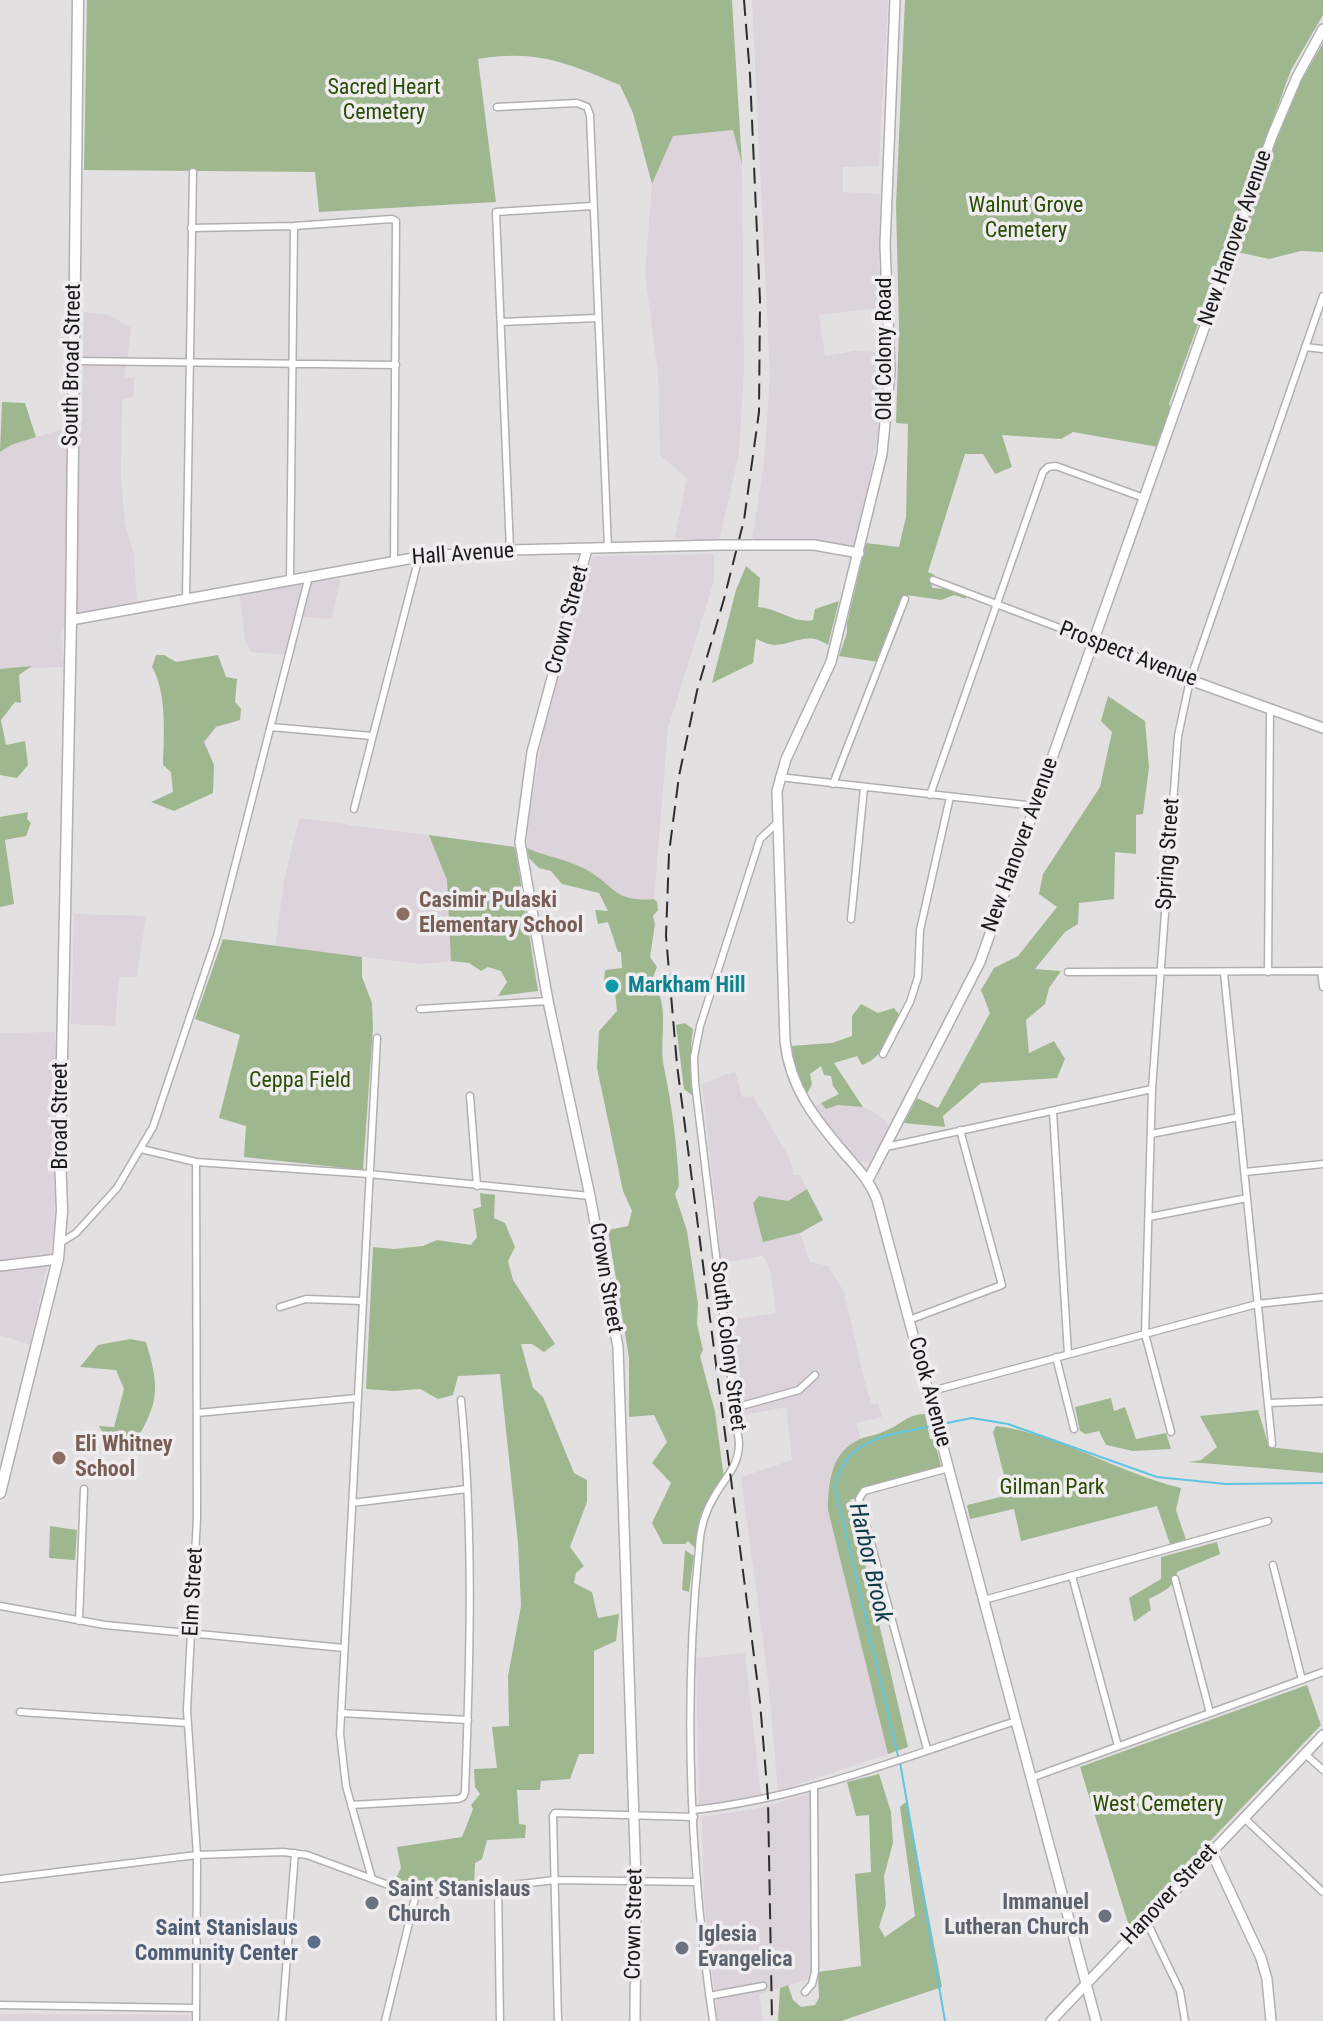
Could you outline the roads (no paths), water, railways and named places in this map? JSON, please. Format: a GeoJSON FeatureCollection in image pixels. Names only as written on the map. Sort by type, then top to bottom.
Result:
{"type":"FeatureCollection","features":[{"type":"Feature","properties":{"kind":"main road","name":"South Broad Street"},"geometry":{"type":"LineString","coordinates":[[68,731],[78,0]]}},
{"type":"Feature","properties":{"kind":"main road","name":"Old Colony Road"},"geometry":{"type":"LineString","coordinates":[[779,777],[831,662],[882,454],[890,356],[885,236],[895,0]]}},
{"type":"Feature","properties":{"kind":"main road","name":"New Hanover Avenue"},"geometry":{"type":"LineString","coordinates":[[868,1180],[975,975],[1272,136],[1297,77],[1323,29]]}},
{"type":"Feature","properties":{"kind":"main road","name":"Hall Avenue"},"geometry":{"type":"LineString","coordinates":[[71,620],[419,557],[510,550],[720,545],[814,545],[859,553]]}},
{"type":"Feature","properties":{"kind":"main road","name":"Crown Street"},"geometry":{"type":"LineString","coordinates":[[587,549],[532,752],[520,842],[548,1001],[590,1196],[618,1347],[636,1880],[635,2021]]}},
{"type":"Feature","properties":{"kind":"main road","name":"Prospect Avenue"},"geometry":{"type":"LineString","coordinates":[[1094,641],[1323,728]]}},
{"type":"Feature","properties":{"kind":"main road","name":"Broad Street"},"geometry":{"type":"LineString","coordinates":[[0,1493],[60,1243],[68,731]]}},
{"type":"Feature","properties":{"kind":"main road","name":"Cook Avenue"},"geometry":{"type":"LineString","coordinates":[[779,777],[777,823],[785,1041],[790,1070],[801,1098],[868,1180],[877,1200],[1096,2021]]}},
{"type":"Feature","properties":{"kind":"main road"},"geometry":{"type":"LineString","coordinates":[[0,1266],[58,1259]]}},
{"type":"Feature","properties":{"kind":"main road","name":"Hanover Street"},"geometry":{"type":"LineString","coordinates":[[1051,2021],[1323,1735]]}},
{"type":"Feature","properties":{"kind":"main road"},"geometry":{"type":"LineString","coordinates":[[1211,1851],[1261,1958],[1267,1979],[1271,2021]]}},
{"type":"Feature","properties":{"kind":"street","name":"Crown Street"},"geometry":{"type":"LineString","coordinates":[[497,107],[577,103],[587,107],[590,115],[608,548]]}},
{"type":"Feature","properties":{"kind":"street"},"geometry":{"type":"LineString","coordinates":[[186,598],[193,172]]}},
{"type":"Feature","properties":{"kind":"street"},"geometry":{"type":"LineString","coordinates":[[510,550],[496,212],[592,206]]}},
{"type":"Feature","properties":{"kind":"street"},"geometry":{"type":"LineString","coordinates":[[191,228],[396,221],[394,561]]}},
{"type":"Feature","properties":{"kind":"street"},"geometry":{"type":"LineString","coordinates":[[290,580],[294,226]]}},
{"type":"Feature","properties":{"kind":"street","name":"Spring Street"},"geometry":{"type":"LineString","coordinates":[[1171,1432],[1145,1334],[1152,1089],[1178,736],[1190,680],[1323,296]]}},
{"type":"Feature","properties":{"kind":"street"},"geometry":{"type":"LineString","coordinates":[[501,322],[597,318]]}},
{"type":"Feature","properties":{"kind":"street"},"geometry":{"type":"LineString","coordinates":[[1305,347],[1323,349]]}},
{"type":"Feature","properties":{"kind":"street"},"geometry":{"type":"LineString","coordinates":[[74,361],[396,365]]}},
{"type":"Feature","properties":{"kind":"street"},"geometry":{"type":"LineString","coordinates":[[930,795],[1043,472],[1048,467],[1056,466],[1144,498]]}},
{"type":"Feature","properties":{"kind":"street"},"geometry":{"type":"LineString","coordinates":[[354,809],[419,557]]}},
{"type":"Feature","properties":{"kind":"street"},"geometry":{"type":"LineString","coordinates":[[60,1243],[76,1233],[105,1203],[153,1127],[217,936],[309,576]]}},
{"type":"Feature","properties":{"kind":"street","name":"Prospect Avenue"},"geometry":{"type":"LineString","coordinates":[[933,580],[1094,641]]}},
{"type":"Feature","properties":{"kind":"street"},"geometry":{"type":"LineString","coordinates":[[833,784],[905,599]]}},
{"type":"Feature","properties":{"kind":"street"},"geometry":{"type":"LineString","coordinates":[[1268,972],[1270,710]]}},
{"type":"Feature","properties":{"kind":"street"},"geometry":{"type":"LineString","coordinates":[[271,727],[372,736]]}},
{"type":"Feature","properties":{"kind":"street"},"geometry":{"type":"LineString","coordinates":[[779,777],[1035,806]]}},
{"type":"Feature","properties":{"kind":"street"},"geometry":{"type":"LineString","coordinates":[[851,919],[864,788]]}},
{"type":"Feature","properties":{"kind":"street"},"geometry":{"type":"LineString","coordinates":[[883,1054],[910,1002],[917,980],[920,930],[950,797]]}},
{"type":"Feature","properties":{"kind":"street","name":"South Colony Street"},"geometry":{"type":"LineString","coordinates":[[713,2021],[696,1882],[689,1654],[699,1544],[709,1505],[738,1460],[739,1443],[694,1057],[700,1026],[760,839],[777,823]]}},
{"type":"Feature","properties":{"kind":"street"},"geometry":{"type":"LineString","coordinates":[[1068,972],[1322,971],[1323,987]]}},
{"type":"Feature","properties":{"kind":"street"},"geometry":{"type":"LineString","coordinates":[[1224,973],[1272,1444]]}},
{"type":"Feature","properties":{"kind":"street"},"geometry":{"type":"LineString","coordinates":[[420,1009],[548,1001]]}},
{"type":"Feature","properties":{"kind":"street"},"geometry":{"type":"LineString","coordinates":[[372,1879],[342,1760],[341,1713],[377,1038]]}},
{"type":"Feature","properties":{"kind":"street"},"geometry":{"type":"LineString","coordinates":[[886,1147],[1152,1089]]}},
{"type":"Feature","properties":{"kind":"street"},"geometry":{"type":"LineString","coordinates":[[470,1096],[477,1186]]}},
{"type":"Feature","properties":{"kind":"street"},"geometry":{"type":"LineString","coordinates":[[1053,1112],[1068,1354]]}},
{"type":"Feature","properties":{"kind":"street"},"geometry":{"type":"LineString","coordinates":[[1151,1134],[1239,1117]]}},
{"type":"Feature","properties":{"kind":"street"},"geometry":{"type":"LineString","coordinates":[[909,1320],[1002,1285],[960,1130]]}},
{"type":"Feature","properties":{"kind":"street"},"geometry":{"type":"LineString","coordinates":[[141,1149],[196,1162],[369,1174],[590,1196]]}},
{"type":"Feature","properties":{"kind":"street","name":"Elm Street"},"geometry":{"type":"LineString","coordinates":[[196,1162],[197,1518],[187,1723],[197,1855],[196,2021]]}},
{"type":"Feature","properties":{"kind":"street"},"geometry":{"type":"LineString","coordinates":[[1245,1172],[1323,1164]]}},
{"type":"Feature","properties":{"kind":"street"},"geometry":{"type":"LineString","coordinates":[[1149,1217],[1247,1198]]}},
{"type":"Feature","properties":{"kind":"street"},"geometry":{"type":"LineString","coordinates":[[928,1392],[1257,1304],[1323,1297]]}},
{"type":"Feature","properties":{"kind":"street"},"geometry":{"type":"LineString","coordinates":[[280,1307],[315,1299],[362,1301]]}},
{"type":"Feature","properties":{"kind":"street"},"geometry":{"type":"LineString","coordinates":[[1056,1357],[1074,1429]]}},
{"type":"Feature","properties":{"kind":"street"},"geometry":{"type":"LineString","coordinates":[[734,1408],[799,1390],[815,1375]]}},
{"type":"Feature","properties":{"kind":"street"},"geometry":{"type":"LineString","coordinates":[[197,1413],[357,1398]]}},
{"type":"Feature","properties":{"kind":"street"},"geometry":{"type":"LineString","coordinates":[[351,1805],[463,1797],[468,1720],[468,1474],[461,1400]]}},
{"type":"Feature","properties":{"kind":"street"},"geometry":{"type":"LineString","coordinates":[[1268,1403],[1323,1401]]}},
{"type":"Feature","properties":{"kind":"street"},"geometry":{"type":"LineString","coordinates":[[927,1749],[859,1499],[864,1491],[949,1468]]}},
{"type":"Feature","properties":{"kind":"street"},"geometry":{"type":"LineString","coordinates":[[79,1621],[84,1489]]}},
{"type":"Feature","properties":{"kind":"street"},"geometry":{"type":"LineString","coordinates":[[352,1503],[467,1489]]}},
{"type":"Feature","properties":{"kind":"street"},"geometry":{"type":"LineString","coordinates":[[984,1600],[1268,1521]]}},
{"type":"Feature","properties":{"kind":"street"},"geometry":{"type":"LineString","coordinates":[[1273,1565],[1302,1680]]}},
{"type":"Feature","properties":{"kind":"street"},"geometry":{"type":"LineString","coordinates":[[1072,1576],[1118,1746]]}},
{"type":"Feature","properties":{"kind":"street"},"geometry":{"type":"LineString","coordinates":[[1175,1579],[1210,1713]]}},
{"type":"Feature","properties":{"kind":"street"},"geometry":{"type":"LineString","coordinates":[[0,1606],[79,1621],[344,1648]]}},
{"type":"Feature","properties":{"kind":"street"},"geometry":{"type":"LineString","coordinates":[[1031,1778],[1323,1672]]}},
{"type":"Feature","properties":{"kind":"street"},"geometry":{"type":"LineString","coordinates":[[20,1712],[187,1723]]}},
{"type":"Feature","properties":{"kind":"street"},"geometry":{"type":"LineString","coordinates":[[341,1713],[468,1720]]}},
{"type":"Feature","properties":{"kind":"street"},"geometry":{"type":"LineString","coordinates":[[558,2021],[555,1813],[694,1813],[747,1803],[814,1786],[1016,1721]]}},
{"type":"Feature","properties":{"kind":"street"},"geometry":{"type":"LineString","coordinates":[[1305,1754],[1323,1770]]}},
{"type":"Feature","properties":{"kind":"street"},"geometry":{"type":"LineString","coordinates":[[805,1992],[812,1984],[815,1972],[814,1786]]}},
{"type":"Feature","properties":{"kind":"street"},"geometry":{"type":"LineString","coordinates":[[1243,1817],[1323,1892]]}},
{"type":"Feature","properties":{"kind":"street"},"geometry":{"type":"LineString","coordinates":[[282,2021],[295,1853]]}},
{"type":"Feature","properties":{"kind":"street"},"geometry":{"type":"LineString","coordinates":[[0,1879],[197,1855],[295,1853],[416,1894],[555,1880],[696,1882]]}},
{"type":"Feature","properties":{"kind":"street"},"geometry":{"type":"LineString","coordinates":[[498,1886],[500,2021]]}},
{"type":"Feature","properties":{"kind":"street"},"geometry":{"type":"LineString","coordinates":[[385,2021],[416,1894]]}},
{"type":"Feature","properties":{"kind":"street"},"geometry":{"type":"LineString","coordinates":[[1146,1920],[1180,1991],[1185,2021]]}},
{"type":"Feature","properties":{"kind":"street"},"geometry":{"type":"LineString","coordinates":[[709,1996],[763,1986]]}},
{"type":"Feature","properties":{"kind":"street"},"geometry":{"type":"LineString","coordinates":[[0,2005],[196,2008]]}},
{"type":"Feature","properties":{"kind":"waterway","name":"Harbor Brook"},"geometry":{"type":"LineString","coordinates":[[942,1424],[972,1418],[1008,1424],[1157,1477],[1226,1484],[1323,1483]]}},
{"type":"Feature","properties":{"kind":"waterway","name":"Harbor Brook"},"geometry":{"type":"LineString","coordinates":[[898,1756],[835,1487],[840,1470],[859,1448],[885,1436],[932,1426]]}},
{"type":"Feature","properties":{"kind":"waterway","name":"Harbor Brook"},"geometry":{"type":"LineString","coordinates":[[900,1762],[945,2021]]}},
{"type":"Feature","properties":{"kind":"railway"},"geometry":{"type":"LineString","coordinates":[[744,0],[760,301],[759,412],[744,520],[697,691],[679,776],[669,853],[666,936],[677,1065],[760,1702],[768,1799],[772,2021]]}},
{"type":"Feature","properties":{"kind":"place","name":"Casimir Pulaski Elementary School"},"geometry":{"type":"Point","coordinates":[403,914]}},
{"type":"Feature","properties":{"kind":"place","name":"Markham Hill"},"geometry":{"type":"Point","coordinates":[612,986]}},
{"type":"Feature","properties":{"kind":"place","name":"Eli Whitney School"},"geometry":{"type":"Point","coordinates":[59,1458]}},
{"type":"Feature","properties":{"kind":"place","name":"Saint Stanislaus Church"},"geometry":{"type":"Point","coordinates":[372,1903]}},
{"type":"Feature","properties":{"kind":"place","name":"Immanuel Lutheran Church"},"geometry":{"type":"Point","coordinates":[1105,1916]}},
{"type":"Feature","properties":{"kind":"place","name":"Saint Stanislaus Community Center"},"geometry":{"type":"Point","coordinates":[314,1942]}},
{"type":"Feature","properties":{"kind":"place","name":"Iglesia Evangelica"},"geometry":{"type":"Point","coordinates":[682,1948]}},
{"type":"Feature","properties":{"kind":"park label","name":"Sacred Heart Cemetery"},"geometry":{"type":"Point","coordinates":[384,100]}},
{"type":"Feature","properties":{"kind":"park label","name":"Walnut Grove Cemetery"},"geometry":{"type":"Point","coordinates":[1026,218]}},
{"type":"Feature","properties":{"kind":"park label","name":"Ceppa Field"},"geometry":{"type":"Point","coordinates":[300,1081]}},
{"type":"Feature","properties":{"kind":"park label","name":"Gilman Park"},"geometry":{"type":"Point","coordinates":[1052,1488]}},
{"type":"Feature","properties":{"kind":"park label","name":"West Cemetery"},"geometry":{"type":"Point","coordinates":[1158,1805]}}]}
